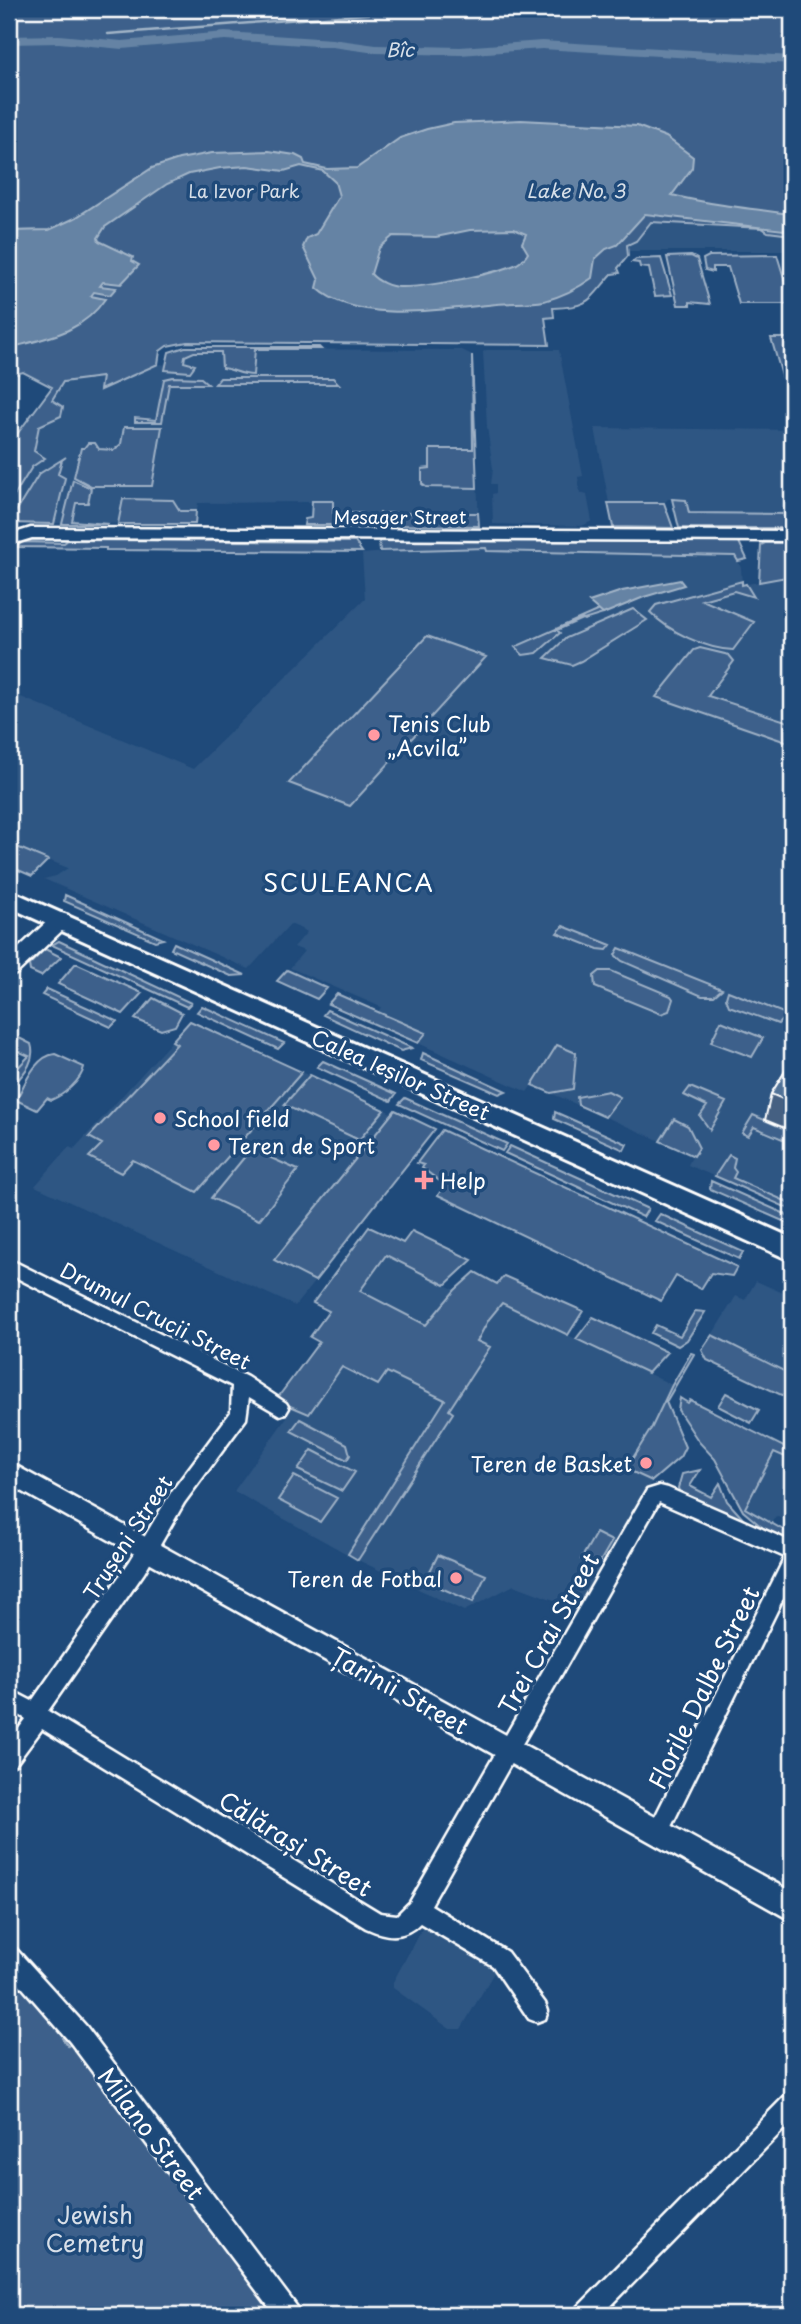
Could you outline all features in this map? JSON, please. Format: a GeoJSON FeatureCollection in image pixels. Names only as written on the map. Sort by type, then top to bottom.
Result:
{"type":"FeatureCollection","features":[{"type":"Feature","properties":{"kind":"main road","name":"Calea Ieșilor Street"},"geometry":{"type":"LineString","coordinates":[[9,898],[792,1250]]}},
{"type":"Feature","properties":{"kind":"main road"},"geometry":{"type":"LineString","coordinates":[[9,970],[61,920]]}},
{"type":"Feature","properties":{"kind":"street","name":"Mesager Street"},"geometry":{"type":"LineString","coordinates":[[9,540],[31,533],[792,536]]}},
{"type":"Feature","properties":{"kind":"street","name":"Drumul Crucii Street"},"geometry":{"type":"LineString","coordinates":[[9,1266],[241,1382],[280,1408]]}},
{"type":"Feature","properties":{"kind":"street","name":"Trușeni Street"},"geometry":{"type":"LineString","coordinates":[[9,1757],[147,1550],[178,1497],[240,1414],[241,1382]]}},
{"type":"Feature","properties":{"kind":"street","name":"Țarinii Street"},"geometry":{"type":"LineString","coordinates":[[9,1472],[792,1907]]}},
{"type":"Feature","properties":{"kind":"street","name":"Trei Crai Street"},"geometry":{"type":"LineString","coordinates":[[417,1909],[510,1751],[653,1496],[660,1494],[792,1551]]}},
{"type":"Feature","properties":{"kind":"street","name":"Florile Dalbe Street"},"geometry":{"type":"LineString","coordinates":[[657,1834],[792,1561]]}},
{"type":"Feature","properties":{"kind":"street","name":"Călărași Street"},"geometry":{"type":"LineString","coordinates":[[9,1698],[373,1922],[386,1927],[397,1927],[406,1923],[417,1909]]}},
{"type":"Feature","properties":{"kind":"street"},"geometry":{"type":"LineString","coordinates":[[417,1909],[500,1959],[537,2011]]}},
{"type":"Feature","properties":{"kind":"street","name":"Milano Street"},"geometry":{"type":"LineString","coordinates":[[9,1956],[78,2034],[289,2315]]}},
{"type":"Feature","properties":{"kind":"street"},"geometry":{"type":"LineString","coordinates":[[586,2315],[792,2105]]}},
{"type":"Feature","properties":{"kind":"shaded area"},"geometry":{"type":"Polygon","coordinates":[[[651,222],[762,228],[768,232],[792,235],[792,251],[627,251],[627,245],[636,241],[651,222]]]}},
{"type":"Feature","properties":{"kind":"shaded area"},"geometry":{"type":"Polygon","coordinates":[[[185,349],[462,350],[472,355],[479,526],[304,525],[305,519],[311,518],[311,502],[198,503],[195,524],[9,523],[9,445],[52,386],[69,380],[156,364],[174,365],[185,349]]]}},
{"type":"Feature","properties":{"kind":"shaded area"},"geometry":{"type":"Polygon","coordinates":[[[559,350],[583,476],[578,477],[580,493],[587,495],[592,521],[582,526],[493,524],[492,494],[496,493],[496,484],[491,484],[493,469],[487,427],[483,352],[559,350]]]}},
{"type":"Feature","properties":{"kind":"shaded area"},"geometry":{"type":"Polygon","coordinates":[[[595,428],[792,430],[792,526],[686,526],[680,499],[668,499],[664,503],[609,503],[595,428]]]}},
{"type":"Feature","properties":{"kind":"shaded area"},"geometry":{"type":"Polygon","coordinates":[[[466,546],[486,548],[487,551],[736,556],[741,568],[742,585],[792,576],[792,1210],[688,1165],[693,1155],[532,1085],[527,1092],[418,1043],[426,1033],[378,1012],[381,1007],[290,968],[304,951],[294,947],[307,932],[297,927],[290,924],[249,969],[44,879],[56,876],[68,868],[9,844],[9,692],[193,769],[365,599],[362,554],[466,546]]]}},
{"type":"Feature","properties":{"kind":"shaded area"},"geometry":{"type":"Polygon","coordinates":[[[190,1021],[433,1132],[295,1306],[35,1186],[69,1147],[74,1149],[190,1021]]]}},
{"type":"Feature","properties":{"kind":"shaded area"},"geometry":{"type":"Polygon","coordinates":[[[358,1240],[455,1290],[432,1319],[477,1340],[501,1303],[672,1385],[645,1437],[667,1457],[578,1609],[514,1585],[464,1611],[358,1560],[234,1491],[287,1417],[277,1412],[276,1400],[319,1342],[310,1337],[329,1312],[313,1303],[358,1240]]]}},
{"type":"Feature","properties":{"kind":"shaded area"},"geometry":{"type":"Polygon","coordinates":[[[756,1281],[792,1297],[792,1375],[712,1335],[736,1296],[745,1300],[756,1281]]]}},
{"type":"Feature","properties":{"kind":"shaded area"},"geometry":{"type":"Polygon","coordinates":[[[774,1452],[792,1460],[792,1524],[776,1516],[772,1522],[744,1508],[774,1452]]]}},
{"type":"Feature","properties":{"kind":"shaded area"},"geometry":{"type":"Polygon","coordinates":[[[424,1925],[496,1969],[461,2029],[450,2029],[393,1988],[393,1982],[424,1925]]]}},
{"type":"Feature","properties":{"kind":"green space","name":"La Izvor Park"},"geometry":{"type":"Polygon","coordinates":[[[9,9],[792,9],[792,235],[768,232],[762,228],[651,222],[636,241],[627,245],[628,256],[618,268],[620,273],[612,274],[593,296],[582,304],[553,308],[554,317],[545,318],[549,345],[187,342],[167,346],[160,351],[158,364],[100,390],[102,377],[63,382],[52,400],[63,407],[61,416],[39,426],[34,451],[45,458],[32,467],[9,504],[9,445],[52,387],[23,372],[9,376],[9,9]]]}},
{"type":"Feature","properties":{"kind":"green space"},"geometry":{"type":"Polygon","coordinates":[[[777,255],[792,304],[739,304],[728,267],[713,267],[713,272],[705,270],[703,259],[709,256],[777,255]]]}},
{"type":"Feature","properties":{"kind":"green space"},"geometry":{"type":"Polygon","coordinates":[[[691,256],[697,259],[710,304],[690,302],[690,305],[678,305],[667,257],[691,256]]]}},
{"type":"Feature","properties":{"kind":"green space"},"geometry":{"type":"Polygon","coordinates":[[[661,258],[672,295],[655,296],[649,268],[632,262],[636,259],[661,258]]]}},
{"type":"Feature","properties":{"kind":"green space"},"geometry":{"type":"Polygon","coordinates":[[[771,338],[792,338],[792,410],[771,338]]]}},
{"type":"Feature","properties":{"kind":"green space"},"geometry":{"type":"Polygon","coordinates":[[[185,347],[321,349],[255,349],[253,375],[222,368],[221,352],[194,352],[185,356],[184,362],[195,365],[190,372],[165,370],[169,352],[185,347]]]}},
{"type":"Feature","properties":{"kind":"green space"},"geometry":{"type":"Polygon","coordinates":[[[472,355],[477,488],[426,487],[422,484],[422,469],[430,468],[430,449],[473,449],[472,355]]]}},
{"type":"Feature","properties":{"kind":"green space"},"geometry":{"type":"Polygon","coordinates":[[[201,378],[208,384],[169,384],[162,422],[135,422],[135,418],[156,420],[164,379],[201,378]]]}},
{"type":"Feature","properties":{"kind":"green space"},"geometry":{"type":"Polygon","coordinates":[[[220,378],[333,378],[339,384],[215,384],[220,378]]]}},
{"type":"Feature","properties":{"kind":"green space"},"geometry":{"type":"Polygon","coordinates":[[[124,427],[162,427],[152,486],[91,486],[74,477],[81,448],[88,443],[95,443],[99,449],[114,450],[121,444],[124,427]]]}},
{"type":"Feature","properties":{"kind":"green space"},"geometry":{"type":"Polygon","coordinates":[[[66,457],[62,460],[58,474],[65,478],[54,524],[9,523],[39,474],[66,457]]]}},
{"type":"Feature","properties":{"kind":"green space"},"geometry":{"type":"Polygon","coordinates":[[[73,480],[91,488],[88,503],[76,503],[72,521],[108,524],[62,524],[73,480]]]}},
{"type":"Feature","properties":{"kind":"green space"},"geometry":{"type":"Polygon","coordinates":[[[123,499],[173,500],[180,511],[196,511],[195,524],[118,524],[123,499]]]}},
{"type":"Feature","properties":{"kind":"green space"},"geometry":{"type":"Polygon","coordinates":[[[672,499],[686,500],[689,513],[792,514],[792,528],[679,528],[672,499]]]}},
{"type":"Feature","properties":{"kind":"green space"},"geometry":{"type":"Polygon","coordinates":[[[312,501],[333,501],[333,513],[362,513],[362,525],[304,525],[305,519],[311,518],[312,501]]]}},
{"type":"Feature","properties":{"kind":"green space"},"geometry":{"type":"Polygon","coordinates":[[[608,503],[664,503],[673,528],[613,527],[608,503]]]}},
{"type":"Feature","properties":{"kind":"green space"},"geometry":{"type":"Polygon","coordinates":[[[380,513],[478,513],[479,526],[379,525],[380,513]]]}},
{"type":"Feature","properties":{"kind":"green space"},"geometry":{"type":"Polygon","coordinates":[[[68,540],[355,542],[362,552],[16,547],[23,542],[64,543],[68,540]]]}},
{"type":"Feature","properties":{"kind":"green space"},"geometry":{"type":"Polygon","coordinates":[[[379,541],[739,542],[747,559],[738,561],[735,556],[487,551],[486,548],[380,551],[379,541]]]}},
{"type":"Feature","properties":{"kind":"green space"},"geometry":{"type":"Polygon","coordinates":[[[792,543],[792,576],[759,582],[761,545],[792,543]]]}},
{"type":"Feature","properties":{"kind":"green space"},"geometry":{"type":"Polygon","coordinates":[[[742,581],[742,585],[746,584],[754,597],[734,591],[702,600],[754,622],[733,650],[688,638],[650,612],[656,605],[742,581]]]}},
{"type":"Feature","properties":{"kind":"green space"},"geometry":{"type":"Polygon","coordinates":[[[633,609],[647,620],[581,661],[572,665],[545,658],[566,638],[633,609]]]}},
{"type":"Feature","properties":{"kind":"green space"},"geometry":{"type":"Polygon","coordinates":[[[599,610],[603,614],[582,619],[557,630],[560,633],[537,653],[523,655],[515,647],[599,610]]]}},
{"type":"Feature","properties":{"kind":"green space","name":"Tenis Club „Acvila”"},"geometry":{"type":"Polygon","coordinates":[[[427,636],[486,657],[350,806],[289,783],[427,636]]]}},
{"type":"Feature","properties":{"kind":"green space"},"geometry":{"type":"Polygon","coordinates":[[[700,648],[729,655],[734,661],[708,696],[792,723],[792,730],[787,737],[792,739],[792,744],[656,697],[694,650],[700,648]]]}},
{"type":"Feature","properties":{"kind":"green space"},"geometry":{"type":"Polygon","coordinates":[[[17,847],[48,860],[32,876],[9,866],[17,847]]]}},
{"type":"Feature","properties":{"kind":"green space"},"geometry":{"type":"Polygon","coordinates":[[[65,895],[163,939],[155,941],[64,901],[65,895]]]}},
{"type":"Feature","properties":{"kind":"green space"},"geometry":{"type":"Polygon","coordinates":[[[563,926],[611,945],[607,950],[598,949],[557,933],[563,926]]]}},
{"type":"Feature","properties":{"kind":"green space"},"geometry":{"type":"Polygon","coordinates":[[[59,941],[191,1003],[187,1007],[52,945],[59,941]]]}},
{"type":"Feature","properties":{"kind":"green space"},"geometry":{"type":"Polygon","coordinates":[[[174,943],[245,975],[231,976],[171,949],[174,943]]]}},
{"type":"Feature","properties":{"kind":"green space"},"geometry":{"type":"Polygon","coordinates":[[[619,948],[722,989],[714,996],[702,996],[622,961],[615,955],[619,948]]]}},
{"type":"Feature","properties":{"kind":"green space"},"geometry":{"type":"Polygon","coordinates":[[[45,949],[61,957],[41,976],[30,971],[29,965],[45,949]]]}},
{"type":"Feature","properties":{"kind":"green space"},"geometry":{"type":"Polygon","coordinates":[[[75,964],[142,993],[123,1014],[58,984],[75,964]]]}},
{"type":"Feature","properties":{"kind":"green space"},"geometry":{"type":"Polygon","coordinates":[[[287,970],[327,988],[317,999],[277,981],[287,970]]]}},
{"type":"Feature","properties":{"kind":"green space"},"geometry":{"type":"Polygon","coordinates":[[[600,971],[611,971],[671,996],[673,999],[669,1011],[661,1014],[595,987],[594,976],[600,971]]]}},
{"type":"Feature","properties":{"kind":"green space"},"geometry":{"type":"Polygon","coordinates":[[[47,989],[117,1021],[111,1027],[42,995],[47,989]]]}},
{"type":"Feature","properties":{"kind":"green space"},"geometry":{"type":"Polygon","coordinates":[[[728,991],[787,1015],[778,1024],[729,1006],[726,998],[728,991]]]}},
{"type":"Feature","properties":{"kind":"green space"},"geometry":{"type":"Polygon","coordinates":[[[337,994],[426,1033],[418,1043],[328,1004],[337,994]]]}},
{"type":"Feature","properties":{"kind":"green space"},"geometry":{"type":"Polygon","coordinates":[[[153,998],[182,1013],[175,1026],[161,1030],[135,1019],[153,998]]]}},
{"type":"Feature","properties":{"kind":"green space"},"geometry":{"type":"Polygon","coordinates":[[[202,1006],[284,1043],[278,1049],[197,1012],[202,1006]]]}},
{"type":"Feature","properties":{"kind":"green space"},"geometry":{"type":"Polygon","coordinates":[[[327,1010],[412,1048],[401,1051],[323,1015],[327,1010]]]}},
{"type":"Feature","properties":{"kind":"green space"},"geometry":{"type":"Polygon","coordinates":[[[190,1021],[302,1072],[197,1192],[133,1160],[121,1173],[89,1157],[102,1144],[89,1137],[177,1044],[172,1041],[190,1021]]]}},
{"type":"Feature","properties":{"kind":"green space"},"geometry":{"type":"Polygon","coordinates":[[[721,1021],[763,1038],[752,1057],[711,1042],[721,1021]]]}},
{"type":"Feature","properties":{"kind":"green space"},"geometry":{"type":"Polygon","coordinates":[[[9,1033],[31,1044],[32,1057],[27,1069],[9,1090],[9,1077],[29,1056],[9,1047],[9,1033]]]}},
{"type":"Feature","properties":{"kind":"green space"},"geometry":{"type":"Polygon","coordinates":[[[557,1045],[576,1053],[573,1089],[551,1093],[532,1085],[557,1045]]]}},
{"type":"Feature","properties":{"kind":"green space"},"geometry":{"type":"Polygon","coordinates":[[[423,1053],[506,1091],[499,1094],[421,1060],[423,1053]]]}},
{"type":"Feature","properties":{"kind":"green space"},"geometry":{"type":"Polygon","coordinates":[[[55,1054],[84,1067],[76,1082],[56,1098],[47,1098],[37,1110],[16,1100],[36,1065],[55,1054]]]}},
{"type":"Feature","properties":{"kind":"green space"},"geometry":{"type":"Polygon","coordinates":[[[323,1061],[396,1094],[391,1101],[317,1067],[323,1061]]]}},
{"type":"Feature","properties":{"kind":"green space"},"geometry":{"type":"Polygon","coordinates":[[[310,1075],[384,1110],[359,1140],[284,1105],[310,1075]]]}},
{"type":"Feature","properties":{"kind":"green space"},"geometry":{"type":"Polygon","coordinates":[[[690,1087],[726,1102],[710,1130],[700,1116],[707,1106],[684,1095],[690,1087]]]}},
{"type":"Feature","properties":{"kind":"green space"},"geometry":{"type":"Polygon","coordinates":[[[608,1091],[620,1097],[605,1117],[578,1105],[577,1097],[608,1091]]]}},
{"type":"Feature","properties":{"kind":"green space"},"geometry":{"type":"Polygon","coordinates":[[[405,1098],[507,1144],[502,1151],[399,1104],[405,1098]]]}},
{"type":"Feature","properties":{"kind":"green space"},"geometry":{"type":"Polygon","coordinates":[[[395,1110],[435,1129],[315,1281],[274,1260],[395,1110]]]}},
{"type":"Feature","properties":{"kind":"green space"},"geometry":{"type":"Polygon","coordinates":[[[555,1112],[627,1144],[624,1150],[554,1119],[555,1112]]]}},
{"type":"Feature","properties":{"kind":"green space"},"geometry":{"type":"Polygon","coordinates":[[[753,1115],[792,1132],[792,1143],[754,1127],[748,1136],[742,1133],[753,1115]]]}},
{"type":"Feature","properties":{"kind":"green space"},"geometry":{"type":"Polygon","coordinates":[[[674,1119],[688,1126],[699,1148],[694,1156],[660,1141],[674,1119]]]}},
{"type":"Feature","properties":{"kind":"green space"},"geometry":{"type":"Polygon","coordinates":[[[442,1130],[737,1267],[732,1276],[711,1273],[701,1289],[676,1276],[661,1301],[438,1195],[445,1185],[422,1168],[424,1165],[417,1163],[442,1130]]]}},
{"type":"Feature","properties":{"kind":"green space"},"geometry":{"type":"Polygon","coordinates":[[[510,1146],[648,1209],[643,1217],[505,1153],[510,1146]]]}},
{"type":"Feature","properties":{"kind":"green space"},"geometry":{"type":"Polygon","coordinates":[[[251,1149],[298,1170],[259,1220],[211,1198],[251,1149]]]}},
{"type":"Feature","properties":{"kind":"green space"},"geometry":{"type":"Polygon","coordinates":[[[729,1155],[735,1158],[733,1168],[736,1172],[733,1178],[792,1204],[792,1210],[715,1176],[729,1155]]]}},
{"type":"Feature","properties":{"kind":"green space"},"geometry":{"type":"Polygon","coordinates":[[[711,1181],[792,1217],[792,1225],[710,1189],[711,1181]]]}},
{"type":"Feature","properties":{"kind":"green space"},"geometry":{"type":"Polygon","coordinates":[[[660,1214],[743,1252],[739,1259],[655,1221],[660,1214]]]}},
{"type":"Feature","properties":{"kind":"green space"},"geometry":{"type":"Polygon","coordinates":[[[369,1227],[403,1243],[412,1231],[472,1260],[445,1285],[386,1255],[360,1291],[426,1325],[455,1290],[475,1272],[497,1284],[504,1276],[583,1311],[568,1335],[502,1303],[477,1341],[490,1347],[449,1410],[453,1413],[358,1560],[348,1554],[445,1400],[387,1372],[378,1385],[342,1367],[309,1414],[276,1400],[319,1342],[310,1337],[329,1311],[313,1303],[369,1227]]]}},
{"type":"Feature","properties":{"kind":"green space"},"geometry":{"type":"Polygon","coordinates":[[[695,1311],[705,1312],[687,1340],[678,1346],[651,1333],[656,1325],[680,1336],[695,1311]]]}},
{"type":"Feature","properties":{"kind":"green space"},"geometry":{"type":"Polygon","coordinates":[[[593,1317],[667,1352],[648,1373],[576,1339],[593,1317]]]}},
{"type":"Feature","properties":{"kind":"green space"},"geometry":{"type":"Polygon","coordinates":[[[712,1335],[792,1375],[792,1400],[707,1360],[702,1350],[712,1335]]]}},
{"type":"Feature","properties":{"kind":"green space"},"geometry":{"type":"Polygon","coordinates":[[[691,1353],[694,1354],[666,1402],[685,1447],[680,1457],[652,1481],[626,1469],[652,1427],[691,1353]]]}},
{"type":"Feature","properties":{"kind":"green space"},"geometry":{"type":"Polygon","coordinates":[[[726,1393],[759,1410],[751,1423],[718,1406],[726,1393]]]}},
{"type":"Feature","properties":{"kind":"green space"},"geometry":{"type":"Polygon","coordinates":[[[680,1398],[688,1403],[690,1400],[792,1451],[792,1460],[774,1452],[745,1508],[792,1535],[792,1542],[763,1528],[743,1511],[715,1459],[699,1442],[678,1410],[680,1398]]]}},
{"type":"Feature","properties":{"kind":"green space"},"geometry":{"type":"Polygon","coordinates":[[[300,1419],[347,1444],[350,1455],[347,1460],[291,1431],[300,1419]]]}},
{"type":"Feature","properties":{"kind":"green space"},"geometry":{"type":"Polygon","coordinates":[[[312,1450],[355,1472],[342,1491],[298,1470],[312,1450]]]}},
{"type":"Feature","properties":{"kind":"green space"},"geometry":{"type":"Polygon","coordinates":[[[700,1470],[690,1486],[711,1497],[720,1483],[727,1501],[745,1521],[680,1493],[678,1488],[682,1474],[700,1470]]]}},
{"type":"Feature","properties":{"kind":"green space"},"geometry":{"type":"Polygon","coordinates":[[[294,1476],[337,1498],[320,1522],[278,1500],[294,1476]]]}},
{"type":"Feature","properties":{"kind":"green space"},"geometry":{"type":"Polygon","coordinates":[[[596,1533],[612,1541],[597,1567],[581,1559],[596,1533]]]}},
{"type":"Feature","properties":{"kind":"green space","name":"Teren de Fotbal"},"geometry":{"type":"Polygon","coordinates":[[[438,1555],[486,1575],[473,1602],[425,1581],[438,1555]]]}},
{"type":"Feature","properties":{"kind":"green space","name":"Jewish Cemetry"},"geometry":{"type":"Polygon","coordinates":[[[9,1972],[39,2002],[65,2036],[62,2038],[68,2046],[72,2043],[277,2315],[9,2315],[9,1972]]]}},
{"type":"Feature","properties":{"kind":"water","name":"Lake No. 3"},"geometry":{"type":"Polygon","coordinates":[[[521,120],[637,126],[666,137],[693,157],[692,168],[672,195],[792,214],[792,231],[645,214],[617,245],[606,249],[595,259],[592,278],[557,297],[538,302],[428,311],[378,311],[334,300],[317,288],[319,280],[303,247],[307,238],[316,234],[339,196],[335,182],[323,171],[301,166],[284,171],[247,166],[220,168],[189,174],[167,184],[105,227],[98,238],[99,241],[133,257],[132,261],[139,265],[121,284],[103,282],[100,286],[116,288],[110,295],[94,292],[91,296],[105,299],[86,320],[63,333],[9,348],[9,231],[49,230],[75,218],[152,168],[179,159],[212,153],[269,151],[295,155],[303,159],[305,164],[327,169],[357,168],[400,138],[454,123],[521,120]],[[514,229],[470,230],[436,237],[393,236],[379,248],[371,274],[392,286],[411,287],[493,272],[517,264],[525,258],[528,253],[522,243],[526,234],[514,229]]]}},
{"type":"Feature","properties":{"kind":"water"},"geometry":{"type":"Polygon","coordinates":[[[680,580],[684,585],[644,597],[603,614],[589,602],[622,591],[680,580]]]}},
{"type":"Feature","properties":{"kind":"building"},"geometry":{"type":"Polygon","coordinates":[[[792,1060],[792,1103],[771,1094],[792,1060]]]}},
{"type":"Feature","properties":{"kind":"waterway"},"geometry":{"type":"LineString","coordinates":[[108,34],[430,9]]}},
{"type":"Feature","properties":{"kind":"waterway","name":"Bîc"},"geometry":{"type":"LineString","coordinates":[[9,40],[59,39],[122,45],[225,36],[332,43],[376,49],[460,51],[542,45],[792,60]]}},
{"type":"Feature","properties":{"kind":"place","name":"Tenis Club „Acvila”"},"geometry":{"type":"Point","coordinates":[374,735]}},
{"type":"Feature","properties":{"kind":"place","name":"School field"},"geometry":{"type":"Point","coordinates":[160,1118]}},
{"type":"Feature","properties":{"kind":"place","name":"Teren de Sport"},"geometry":{"type":"Point","coordinates":[214,1145]}},
{"type":"Feature","properties":{"kind":"place","name":"Help"},"geometry":{"type":"Point","coordinates":[424,1180]}},
{"type":"Feature","properties":{"kind":"place","name":"Teren de Basket"},"geometry":{"type":"Point","coordinates":[646,1463]}},
{"type":"Feature","properties":{"kind":"place","name":"Teren de Fotbal"},"geometry":{"type":"Point","coordinates":[456,1578]}},
{"type":"Feature","properties":{"kind":"district","name":"SCULEANCA"},"geometry":{"type":"Point","coordinates":[349,882]}}]}
